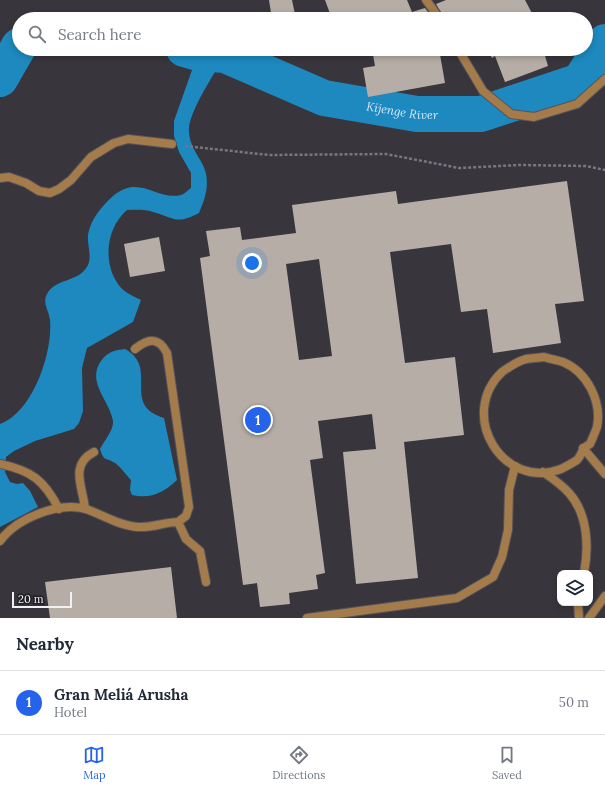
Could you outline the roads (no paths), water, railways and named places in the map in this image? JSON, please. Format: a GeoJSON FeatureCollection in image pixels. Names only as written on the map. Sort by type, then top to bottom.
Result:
{"type":"FeatureCollection","features":[{"type":"Feature","properties":{"kind":"street"},"geometry":{"type":"LineString","coordinates":[[426,0],[435,12]]}},
{"type":"Feature","properties":{"kind":"street"},"geometry":{"type":"LineString","coordinates":[[462,56],[483,91],[511,114],[534,117],[577,104],[605,79]]}},
{"type":"Feature","properties":{"kind":"street"},"geometry":{"type":"LineString","coordinates":[[0,178],[9,177],[26,183],[39,191],[50,193],[59,189],[71,180],[91,157],[114,143],[128,139],[172,144]]}},
{"type":"Feature","properties":{"kind":"street"},"geometry":{"type":"LineString","coordinates":[[0,541],[8,530],[30,517],[59,509],[85,509],[117,522],[138,527],[156,526],[178,522],[186,516],[189,508],[167,353],[158,341],[154,340],[148,340],[135,349]]}},
{"type":"Feature","properties":{"kind":"street"},"geometry":{"type":"LineString","coordinates":[[544,357],[563,362],[579,372],[591,388],[597,407],[597,426],[590,444],[583,448],[578,459],[560,469],[542,472],[523,470],[515,466],[507,461],[494,448],[486,432],[483,414],[486,396],[495,380],[508,367],[525,359],[544,357]]}},
{"type":"Feature","properties":{"kind":"street"},"geometry":{"type":"LineString","coordinates":[[583,448],[605,474]]}},
{"type":"Feature","properties":{"kind":"street"},"geometry":{"type":"LineString","coordinates":[[85,509],[84,494],[79,479],[79,466],[84,457],[94,452]]}},
{"type":"Feature","properties":{"kind":"street"},"geometry":{"type":"LineString","coordinates":[[0,464],[32,474],[43,483],[59,509]]}},
{"type":"Feature","properties":{"kind":"street"},"geometry":{"type":"LineString","coordinates":[[307,618],[457,598],[493,577],[502,557],[508,530],[509,490],[515,466]]}},
{"type":"Feature","properties":{"kind":"street"},"geometry":{"type":"LineString","coordinates":[[542,472],[570,494],[580,512],[585,524],[587,547],[584,570]]}},
{"type":"Feature","properties":{"kind":"street"},"geometry":{"type":"LineString","coordinates":[[178,522],[186,539],[200,551],[206,582]]}},
{"type":"Feature","properties":{"kind":"street"},"geometry":{"type":"LineString","coordinates":[[589,618],[605,596]]}},
{"type":"Feature","properties":{"kind":"street"},"geometry":{"type":"LineString","coordinates":[[578,606],[579,618]]}},
{"type":"Feature","properties":{"kind":"water"},"geometry":{"type":"Polygon","coordinates":[[[197,56],[224,56],[197,104],[190,124],[190,138],[194,150],[203,164],[207,179],[206,194],[199,213],[180,220],[147,210],[127,210],[120,217],[111,235],[109,245],[110,265],[113,275],[120,287],[125,292],[141,300],[133,322],[87,348],[82,368],[83,411],[79,423],[74,429],[35,441],[14,451],[6,457],[5,472],[10,482],[17,484],[23,483],[30,491],[38,507],[0,527],[0,424],[12,417],[22,407],[31,394],[44,364],[50,333],[50,320],[45,301],[47,294],[56,285],[79,275],[84,271],[90,258],[88,239],[89,229],[97,214],[112,197],[122,190],[131,187],[139,187],[172,196],[181,195],[191,188],[191,173],[179,152],[174,136],[174,121],[197,56]]]}},
{"type":"Feature","properties":{"kind":"water"},"geometry":{"type":"Polygon","coordinates":[[[125,349],[135,357],[140,366],[144,404],[151,412],[164,418],[177,480],[162,492],[145,496],[132,495],[130,490],[131,480],[117,465],[104,458],[100,449],[110,432],[113,421],[108,406],[97,384],[97,369],[103,358],[115,351],[125,349]]]}},
{"type":"Feature","properties":{"kind":"waterway","name":"Kijenge River"},"geometry":{"type":"LineString","coordinates":[[227,56],[324,98],[417,114],[481,114],[580,81],[605,42]]}},
{"type":"Feature","properties":{"kind":"waterway","name":"Kijenge River"},"geometry":{"type":"LineString","coordinates":[[0,79],[13,56]]}},
{"type":"Feature","properties":{"kind":"place","name":"Gran Meliá Arusha"},"geometry":{"type":"Point","coordinates":[258,420]}}]}
